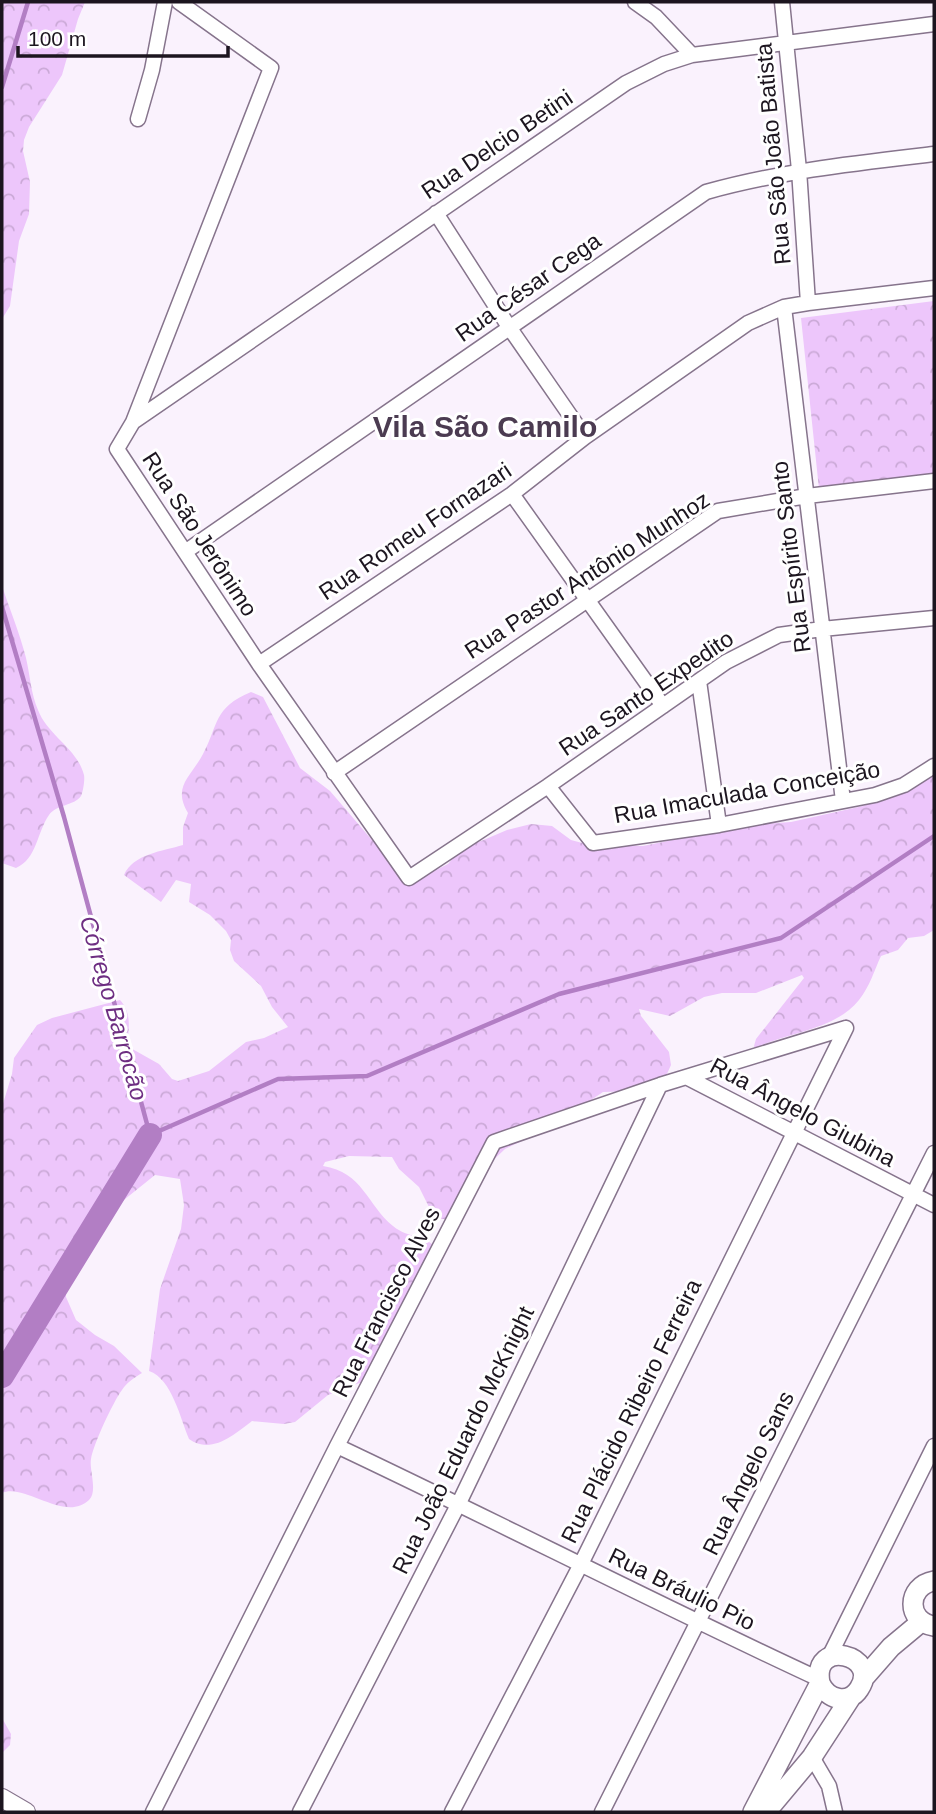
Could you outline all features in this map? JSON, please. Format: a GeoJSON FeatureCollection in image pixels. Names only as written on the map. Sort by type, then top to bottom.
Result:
{"type":"FeatureCollection","features":[{"type":"Feature","properties":{"kind":"main road"},"geometry":{"type":"LineString","coordinates":[[753,1812],[819,1681],[821,1668],[849,1664],[891,1647],[923,1619],[914,1596],[917,1590],[932,1579]]}},
{"type":"Feature","properties":{"kind":"main road"},"geometry":{"type":"LineString","coordinates":[[766,1812],[812,1757],[861,1686],[849,1664]]}},
{"type":"Feature","properties":{"kind":"main road"},"geometry":{"type":"LineString","coordinates":[[819,1681],[832,1698],[851,1697]]}},
{"type":"Feature","properties":{"kind":"main road"},"geometry":{"type":"LineString","coordinates":[[794,1729],[800,1746],[812,1757]]}},
{"type":"Feature","properties":{"kind":"street"},"geometry":{"type":"LineString","coordinates":[[138,119],[152,70],[165,2]]}},
{"type":"Feature","properties":{"kind":"street","name":"Rua São Jerônimo"},"geometry":{"type":"LineString","coordinates":[[179,2],[271,68],[133,422],[117,449],[258,664],[409,878]]}},
{"type":"Feature","properties":{"kind":"street"},"geometry":{"type":"LineString","coordinates":[[635,2],[656,17],[692,55]]}},
{"type":"Feature","properties":{"kind":"street"},"geometry":{"type":"LineString","coordinates":[[654,2],[656,17]]}},
{"type":"Feature","properties":{"kind":"street","name":"Rua São João Batista"},"geometry":{"type":"LineString","coordinates":[[782,2],[799,170],[808,303]]}},
{"type":"Feature","properties":{"kind":"street","name":"Rua Delcio Betini"},"geometry":{"type":"LineString","coordinates":[[133,422],[626,83],[664,64],[692,55],[934,24]]}},
{"type":"Feature","properties":{"kind":"street","name":"Rua César Cega"},"geometry":{"type":"LineString","coordinates":[[185,552],[706,192],[799,170],[934,154]]}},
{"type":"Feature","properties":{"kind":"street"},"geometry":{"type":"LineString","coordinates":[[436,213],[509,327],[585,437]]}},
{"type":"Feature","properties":{"kind":"street","name":"Rua Romeu Fornazari"},"geometry":{"type":"LineString","coordinates":[[258,664],[512,494],[585,437],[748,323],[784,307],[934,288]]}},
{"type":"Feature","properties":{"kind":"street","name":"Rua Espírito Santo"},"geometry":{"type":"LineString","coordinates":[[784,307],[843,801]]}},
{"type":"Feature","properties":{"kind":"street","name":"Rua Pastor Antônio Munhoz"},"geometry":{"type":"LineString","coordinates":[[334,773],[718,511],[807,496],[934,481]]}},
{"type":"Feature","properties":{"kind":"street"},"geometry":{"type":"LineString","coordinates":[[512,494],[663,706]]}},
{"type":"Feature","properties":{"kind":"street","name":"Rua Santo Expedito"},"geometry":{"type":"LineString","coordinates":[[409,878],[726,663],[779,635],[934,618]]}},
{"type":"Feature","properties":{"kind":"street"},"geometry":{"type":"LineString","coordinates":[[699,681],[719,825]]}},
{"type":"Feature","properties":{"kind":"street","name":"Rua Imaculada Conceição"},"geometry":{"type":"LineString","coordinates":[[548,786],[593,843],[719,825],[876,795],[904,785],[934,766]]}},
{"type":"Feature","properties":{"kind":"street","name":"Rua Francisco Alves"},"geometry":{"type":"LineString","coordinates":[[153,1812],[494,1142],[660,1084],[846,1028]]}},
{"type":"Feature","properties":{"kind":"street","name":"Rua Plácido Ribeiro Ferreira"},"geometry":{"type":"LineString","coordinates":[[452,1812],[580,1566],[846,1028]]}},
{"type":"Feature","properties":{"kind":"street","name":"Rua Ângelo Giubina"},"geometry":{"type":"LineString","coordinates":[[688,1077],[934,1205]]}},
{"type":"Feature","properties":{"kind":"street","name":"Rua João Eduardo McKnight"},"geometry":{"type":"LineString","coordinates":[[300,1812],[459,1503],[660,1084]]}},
{"type":"Feature","properties":{"kind":"street","name":"Rua Ângelo Sans"},"geometry":{"type":"LineString","coordinates":[[602,1812],[934,1153]]}},
{"type":"Feature","properties":{"kind":"street","name":"Rua Bráulio Pio"},"geometry":{"type":"LineString","coordinates":[[337,1446],[459,1503],[580,1566],[819,1681]]}},
{"type":"Feature","properties":{"kind":"street"},"geometry":{"type":"LineString","coordinates":[[849,1664],[845,1626],[934,1446]]}},
{"type":"Feature","properties":{"kind":"street"},"geometry":{"type":"LineString","coordinates":[[812,1757],[829,1786],[835,1812]]}},
{"type":"Feature","properties":{"kind":"street"},"geometry":{"type":"LineString","coordinates":[[2,1798],[26,1812]]}},
{"type":"Feature","properties":{"kind":"green space"},"geometry":{"type":"Polygon","coordinates":[[[2,2],[85,2],[62,75],[29,127],[24,140],[23,151],[30,182],[29,214],[19,241],[10,306],[2,319],[2,2]]]}},
{"type":"Feature","properties":{"kind":"green space"},"geometry":{"type":"Polygon","coordinates":[[[934,301],[934,476],[819,489],[801,318],[934,301]]]}},
{"type":"Feature","properties":{"kind":"green space"},"geometry":{"type":"Polygon","coordinates":[[[2,586],[24,649],[38,710],[48,727],[75,757],[84,777],[81,796],[74,802],[52,811],[33,852],[16,868],[2,863],[2,586]]]}},
{"type":"Feature","properties":{"kind":"green space"},"geometry":{"type":"Polygon","coordinates":[[[251,692],[263,697],[300,768],[330,791],[390,861],[416,874],[434,871],[448,864],[460,850],[507,830],[531,824],[552,826],[571,840],[586,844],[643,846],[692,836],[718,827],[791,822],[863,806],[934,776],[934,930],[924,936],[908,938],[898,950],[881,956],[863,995],[839,1017],[762,1045],[756,1053],[756,1039],[804,978],[802,975],[756,993],[722,993],[704,997],[670,1016],[639,1009],[641,1016],[669,1052],[671,1065],[666,1076],[639,1091],[603,1092],[549,1128],[505,1149],[487,1166],[449,1219],[440,1219],[432,1213],[419,1187],[399,1169],[392,1157],[349,1156],[325,1162],[323,1166],[336,1169],[356,1182],[393,1226],[429,1242],[441,1253],[393,1352],[362,1382],[328,1395],[295,1422],[284,1424],[252,1421],[222,1441],[206,1445],[197,1443],[189,1439],[164,1382],[149,1371],[160,1289],[181,1229],[184,1205],[180,1179],[155,1175],[79,1236],[64,1255],[66,1297],[76,1320],[114,1346],[142,1373],[124,1387],[99,1434],[91,1459],[92,1496],[79,1506],[69,1507],[22,1493],[2,1493],[2,1107],[14,1058],[37,1025],[52,1018],[120,1000],[128,1016],[127,1046],[159,1064],[172,1079],[178,1081],[209,1071],[246,1042],[264,1038],[288,1027],[272,1007],[261,986],[234,961],[230,950],[231,940],[226,931],[210,915],[189,902],[191,884],[176,880],[161,902],[124,875],[134,862],[141,858],[183,845],[183,827],[188,813],[182,796],[185,782],[203,754],[223,711],[251,692]]]}},
{"type":"Feature","properties":{"kind":"green space"},"geometry":{"type":"Polygon","coordinates":[[[2,1718],[11,1734],[10,1745],[2,1753],[2,1718]]]}},
{"type":"Feature","properties":{"kind":"waterway","name":"Córrego Barrocão"},"geometry":{"type":"LineString","coordinates":[[2,87],[28,2]]}},
{"type":"Feature","properties":{"kind":"waterway"},"geometry":{"type":"LineString","coordinates":[[2,607],[64,817],[150,1135],[278,1079],[367,1076],[559,994],[781,938],[934,836]]}},
{"type":"Feature","properties":{"kind":"waterway","name":"Córrego Barrocão"},"geometry":{"type":"LineString","coordinates":[[2,1376],[150,1135]]}},
{"type":"Feature","properties":{"kind":"district","name":"Vila São Camilo"},"geometry":{"type":"Point","coordinates":[485,426]}}]}
